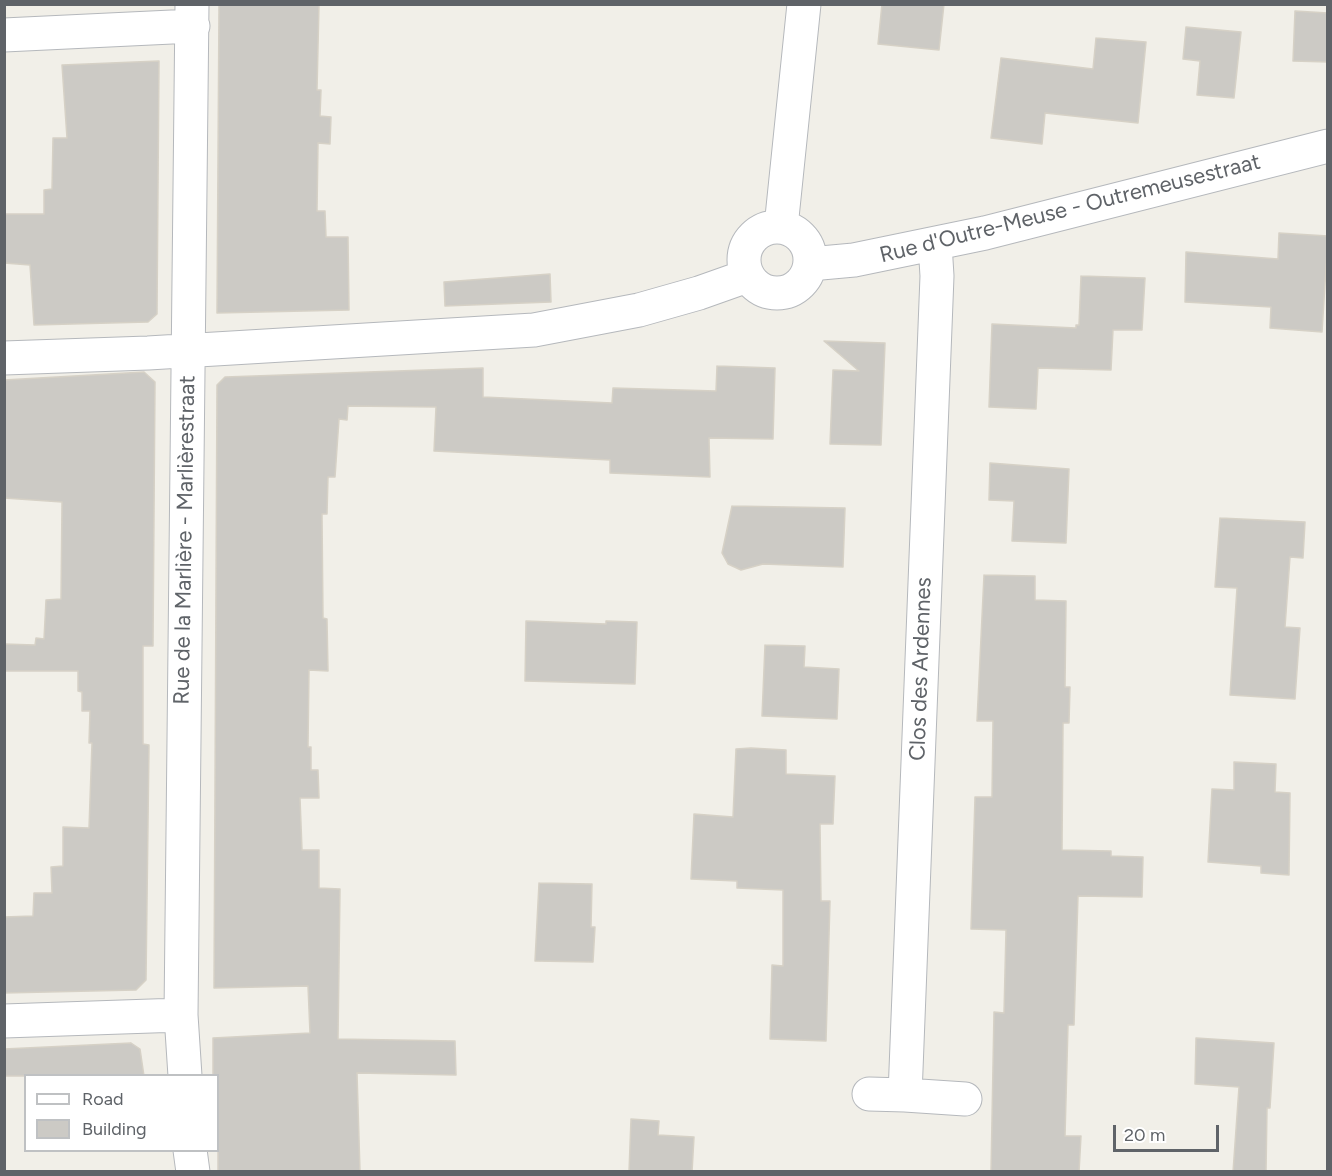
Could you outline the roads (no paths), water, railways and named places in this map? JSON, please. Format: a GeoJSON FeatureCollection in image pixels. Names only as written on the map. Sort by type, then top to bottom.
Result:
{"type":"FeatureCollection","features":[{"type":"Feature","properties":{"kind":"street"},"geometry":{"type":"LineString","coordinates":[[781,226],[804,4]]}},
{"type":"Feature","properties":{"kind":"street"},"geometry":{"type":"LineString","coordinates":[[4,35],[192,15]]}},
{"type":"Feature","properties":{"kind":"street","name":"Rue de la Marlière - Marlièrestraat"},"geometry":{"type":"LineString","coordinates":[[185,1074],[181,1015],[192,15]]}},
{"type":"Feature","properties":{"kind":"street","name":"Rue d'Outre-Meuse - Outremeusestraat"},"geometry":{"type":"LineString","coordinates":[[810,264],[854,260],[935,244],[1328,146]]}},
{"type":"Feature","properties":{"kind":"street"},"geometry":{"type":"LineString","coordinates":[[781,226],[799,235],[806,243],[810,264],[801,283],[783,293],[762,291],[747,276],[743,255],[752,237],[760,231],[781,226]]}},
{"type":"Feature","properties":{"kind":"street","name":"Clos des Ardennes"},"geometry":{"type":"LineString","coordinates":[[905,1095],[937,276],[935,244]]}},
{"type":"Feature","properties":{"kind":"street"},"geometry":{"type":"LineString","coordinates":[[4,358],[188,351],[534,330],[639,310],[699,293],[747,276]]}},
{"type":"Feature","properties":{"kind":"street"},"geometry":{"type":"LineString","coordinates":[[4,1021],[181,1015]]}},
{"type":"Feature","properties":{"kind":"street"},"geometry":{"type":"LineString","coordinates":[[869,1094],[965,1099]]}},
{"type":"Feature","properties":{"kind":"street"},"geometry":{"type":"LineString","coordinates":[[190,1152],[193,1172]]}}]}
